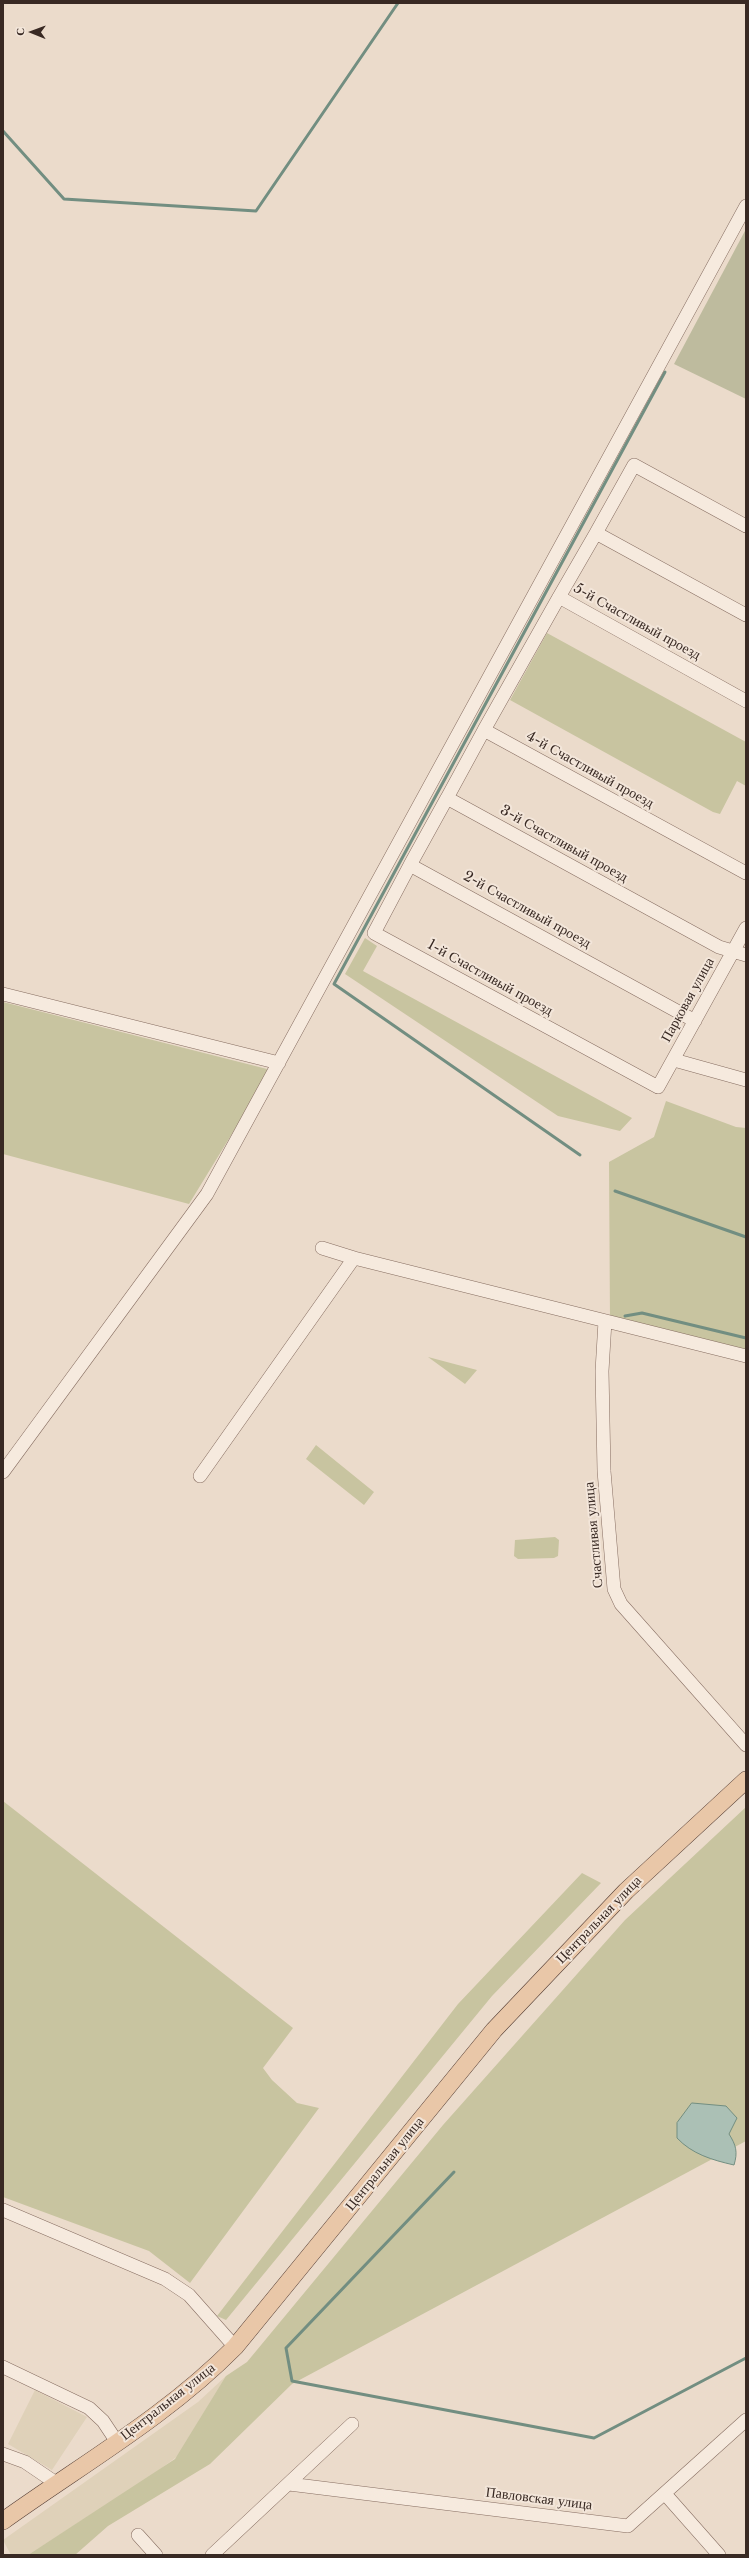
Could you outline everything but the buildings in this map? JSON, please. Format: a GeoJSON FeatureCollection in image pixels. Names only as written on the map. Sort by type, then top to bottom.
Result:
{"type":"FeatureCollection","features":[{"type":"Feature","properties":{"kind":"main road","name":"Центральная улица"},"geometry":{"type":"LineString","coordinates":[[3,2521],[117,2442],[208,2374],[235,2347],[494,2030],[626,1891],[746,1780]]}},
{"type":"Feature","properties":{"kind":"street"},"geometry":{"type":"LineString","coordinates":[[3,1472],[200,1204],[746,206]]}},
{"type":"Feature","properties":{"kind":"street"},"geometry":{"type":"LineString","coordinates":[[559,598],[634,465],[746,526]]}},
{"type":"Feature","properties":{"kind":"street"},"geometry":{"type":"LineString","coordinates":[[596,533],[746,615]]}},
{"type":"Feature","properties":{"kind":"street","name":"5-й Счастливый проезд"},"geometry":{"type":"LineString","coordinates":[[484,730],[559,598],[746,701]]}},
{"type":"Feature","properties":{"kind":"street"},"geometry":{"type":"LineString","coordinates":[[410,865],[484,730]]}},
{"type":"Feature","properties":{"kind":"street","name":"4-й Счастливый проезд"},"geometry":{"type":"LineString","coordinates":[[484,730],[746,873]]}},
{"type":"Feature","properties":{"kind":"street","name":"3-й Счастливый проезд"},"geometry":{"type":"LineString","coordinates":[[448,798],[719,947],[740,954]]}},
{"type":"Feature","properties":{"kind":"street","name":"2-й Счастливый проезд"},"geometry":{"type":"LineString","coordinates":[[410,865],[695,1021]]}},
{"type":"Feature","properties":{"kind":"street","name":"1-й Счастливый проезд"},"geometry":{"type":"LineString","coordinates":[[410,865],[374,933],[658,1087]]}},
{"type":"Feature","properties":{"kind":"street","name":"Парковая улица"},"geometry":{"type":"LineString","coordinates":[[658,1087],[695,1021],[740,954],[746,928]]}},
{"type":"Feature","properties":{"kind":"street"},"geometry":{"type":"LineString","coordinates":[[3,994],[279,1062]]}},
{"type":"Feature","properties":{"kind":"street"},"geometry":{"type":"LineString","coordinates":[[674,1060],[746,1080]]}},
{"type":"Feature","properties":{"kind":"street"},"geometry":{"type":"LineString","coordinates":[[322,1248],[354,1258],[746,1356]]}},
{"type":"Feature","properties":{"kind":"street"},"geometry":{"type":"LineString","coordinates":[[200,1476],[354,1258]]}},
{"type":"Feature","properties":{"kind":"street","name":"Счастливая улица"},"geometry":{"type":"LineString","coordinates":[[605,1321],[602,1371],[604,1471],[614,1589],[621,1604],[746,1745]]}},
{"type":"Feature","properties":{"kind":"street"},"geometry":{"type":"LineString","coordinates":[[3,2210],[165,2279],[189,2295],[235,2347]]}},
{"type":"Feature","properties":{"kind":"street"},"geometry":{"type":"LineString","coordinates":[[3,2367],[89,2408],[103,2421],[117,2442]]}},
{"type":"Feature","properties":{"kind":"street","name":"Павловская улица"},"geometry":{"type":"LineString","coordinates":[[289,2484],[628,2526],[666,2495],[746,2420]]}},
{"type":"Feature","properties":{"kind":"street"},"geometry":{"type":"LineString","coordinates":[[212,2555],[352,2424]]}},
{"type":"Feature","properties":{"kind":"street"},"geometry":{"type":"LineString","coordinates":[[3,2454],[24,2462],[56,2483]]}},
{"type":"Feature","properties":{"kind":"street"},"geometry":{"type":"LineString","coordinates":[[666,2495],[720,2555]]}},
{"type":"Feature","properties":{"kind":"street"},"geometry":{"type":"LineString","coordinates":[[138,2535],[156,2555]]}},
{"type":"Feature","properties":{"kind":"shaded area"},"geometry":{"type":"Polygon","coordinates":[[[746,229],[746,399],[674,364],[746,229]]]}},
{"type":"Feature","properties":{"kind":"shaded area"},"geometry":{"type":"Polygon","coordinates":[[[547,633],[746,742],[746,786],[737,781],[720,814],[713,812],[510,700],[547,633]]]}},
{"type":"Feature","properties":{"kind":"shaded area"},"geometry":{"type":"Polygon","coordinates":[[[365,938],[377,946],[363,971],[632,1118],[620,1131],[558,1116],[345,974],[365,938]]]}},
{"type":"Feature","properties":{"kind":"shaded area"},"geometry":{"type":"Polygon","coordinates":[[[3,1002],[271,1070],[189,1204],[3,1154],[3,1002]]]}},
{"type":"Feature","properties":{"kind":"shaded area"},"geometry":{"type":"Polygon","coordinates":[[[666,1101],[736,1127],[746,1128],[746,1356],[610,1322],[609,1162],[654,1137],[666,1101]]]}},
{"type":"Feature","properties":{"kind":"shaded area"},"geometry":{"type":"Polygon","coordinates":[[[428,1357],[477,1370],[465,1384],[428,1357]]]}},
{"type":"Feature","properties":{"kind":"shaded area"},"geometry":{"type":"Polygon","coordinates":[[[316,1445],[374,1492],[364,1505],[306,1459],[316,1445]]]}},
{"type":"Feature","properties":{"kind":"shaded area"},"geometry":{"type":"Polygon","coordinates":[[[555,1537],[559,1540],[558,1556],[554,1558],[518,1559],[514,1556],[515,1540],[555,1537]]]}},
{"type":"Feature","properties":{"kind":"shaded area"},"geometry":{"type":"Polygon","coordinates":[[[3,1801],[293,2028],[263,2068],[272,2080],[297,2103],[319,2108],[190,2283],[149,2251],[3,2197],[3,1801]]]}},
{"type":"Feature","properties":{"kind":"shaded area"},"geometry":{"type":"Polygon","coordinates":[[[746,1807],[746,2141],[292,2384],[210,2464],[108,2526],[75,2555],[28,2555],[175,2459],[226,2376],[247,2362],[443,2125],[625,1920],[746,1807]]]}},
{"type":"Feature","properties":{"kind":"shaded area"},"geometry":{"type":"Polygon","coordinates":[[[582,1873],[601,1883],[492,1996],[226,2320],[217,2316],[458,2004],[582,1873]]]}},
{"type":"Feature","properties":{"kind":"shaded area"},"geometry":{"type":"Polygon","coordinates":[[[692,2103],[726,2106],[737,2118],[729,2134],[736,2149],[734,2165],[703,2156],[683,2144],[677,2138],[677,2123],[692,2103]]]}},
{"type":"Feature","properties":{"kind":"shaded area"},"geometry":{"type":"Polygon","coordinates":[[[226,2376],[252,2401],[144,2481],[28,2555],[11,2555],[3,2540],[198,2402],[226,2376]]]}},
{"type":"Feature","properties":{"kind":"shaded area"},"geometry":{"type":"Polygon","coordinates":[[[35,2390],[87,2417],[52,2470],[8,2444],[35,2390]]]}},
{"type":"Feature","properties":{"kind":"waterway"},"geometry":{"type":"LineString","coordinates":[[3,131],[64,199],[256,211],[398,3]]}},
{"type":"Feature","properties":{"kind":"waterway"},"geometry":{"type":"LineString","coordinates":[[580,1155],[334,984],[665,372]]}},
{"type":"Feature","properties":{"kind":"waterway"},"geometry":{"type":"LineString","coordinates":[[615,1191],[746,1237]]}},
{"type":"Feature","properties":{"kind":"waterway"},"geometry":{"type":"LineString","coordinates":[[625,1316],[642,1313],[746,1338]]}},
{"type":"Feature","properties":{"kind":"waterway"},"geometry":{"type":"LineString","coordinates":[[454,2172],[286,2348],[292,2381],[594,2438],[746,2358]]}}]}
